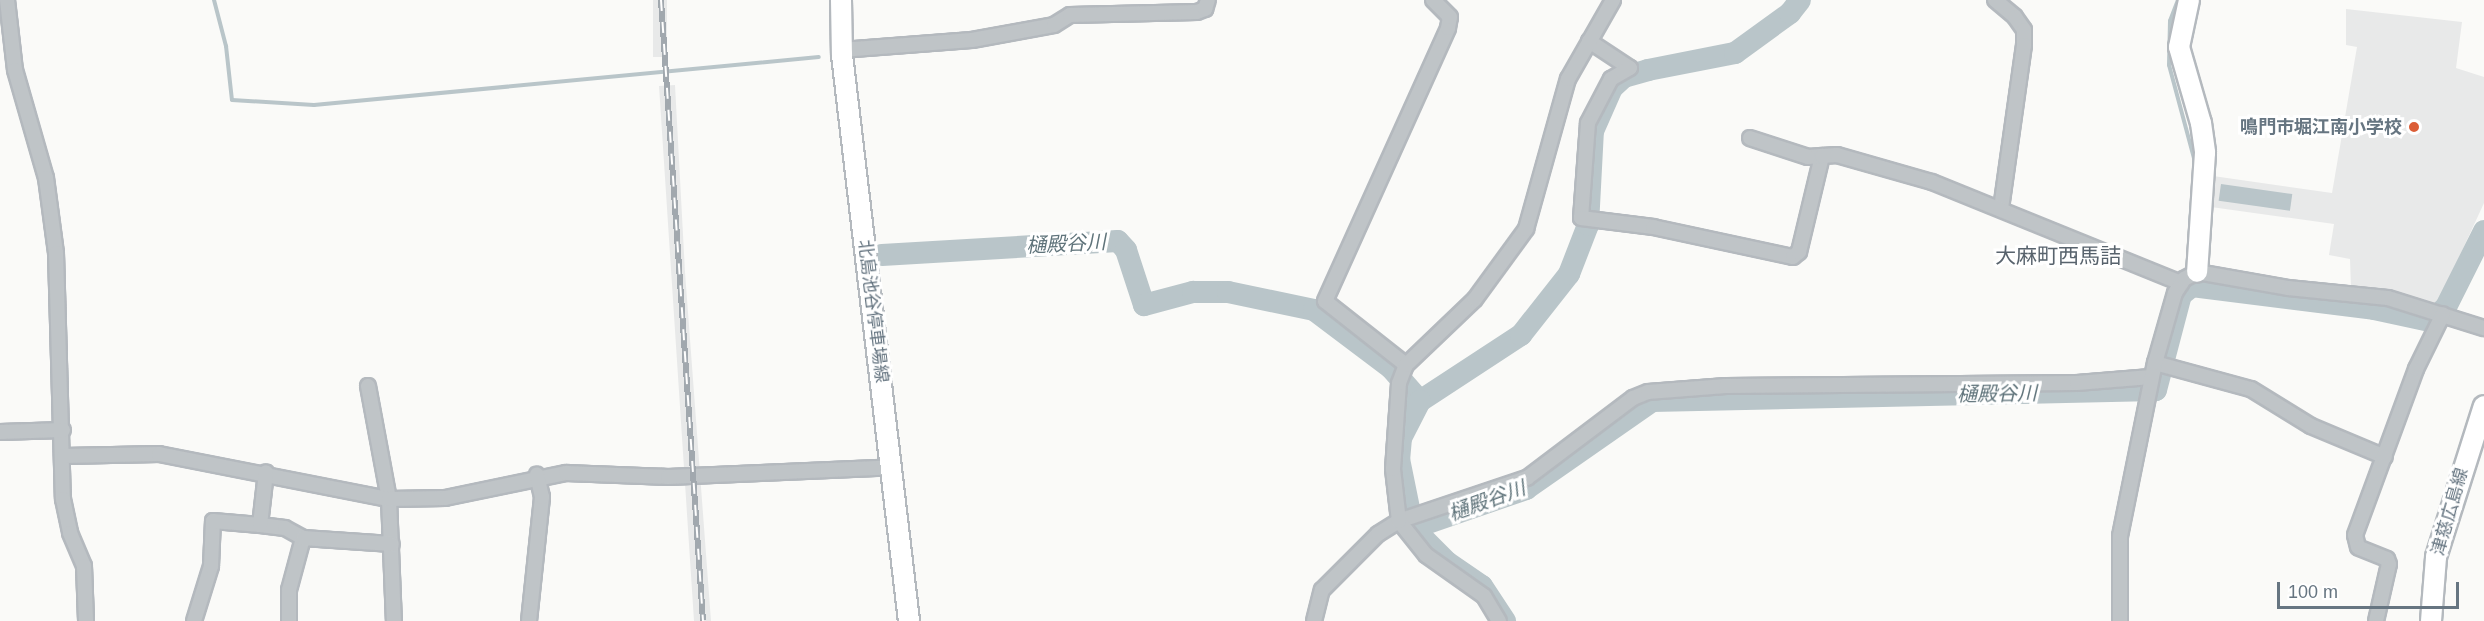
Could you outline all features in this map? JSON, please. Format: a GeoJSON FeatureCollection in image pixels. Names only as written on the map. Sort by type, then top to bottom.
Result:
{"type":"FeatureCollection","features":[{"type":"Feature","properties":{"kind":"main road","name":"北島池谷停車場線"},"geometry":{"type":"LineString","coordinates":[[841,0],[842,50],[894,467],[909,621]]}},
{"type":"Feature","properties":{"kind":"main road"},"geometry":{"type":"LineString","coordinates":[[2189,277],[2205,153],[2201,123],[2180,47],[2190,0]]}},
{"type":"Feature","properties":{"kind":"main road","name":"津慈広島線"},"geometry":{"type":"LineString","coordinates":[[2431,621],[2436,557],[2484,406]]}},
{"type":"Feature","properties":{"kind":"street"},"geometry":{"type":"LineString","coordinates":[[7,0],[15,70],[46,178],[54,243],[64,456],[63,499],[70,532],[84,566],[86,621]]}},
{"type":"Feature","properties":{"kind":"street"},"geometry":{"type":"LineString","coordinates":[[842,50],[972,40],[1054,25],[1070,15],[1197,12],[1205,9],[1208,0]]}},
{"type":"Feature","properties":{"kind":"street"},"geometry":{"type":"LineString","coordinates":[[1403,373],[1325,301],[1448,28],[1450,17],[1433,0]]}},
{"type":"Feature","properties":{"kind":"street"},"geometry":{"type":"LineString","coordinates":[[1500,621],[1484,596],[1426,555],[1408,518],[1393,469],[1403,373],[1474,299],[1526,229],[1538,199],[1553,123],[1568,79],[1613,0]]}},
{"type":"Feature","properties":{"kind":"street"},"geometry":{"type":"LineString","coordinates":[[1995,0],[2015,17],[2024,30],[2024,45],[2001,209]]}},
{"type":"Feature","properties":{"kind":"street"},"geometry":{"type":"LineString","coordinates":[[1589,41],[1630,68],[1611,79],[1588,123],[1581,218],[1793,257],[1799,252],[1822,156]]}},
{"type":"Feature","properties":{"kind":"street"},"geometry":{"type":"LineString","coordinates":[[1750,138],[1808,157],[1837,155],[1932,182],[2189,277],[2388,298],[2484,328]]}},
{"type":"Feature","properties":{"kind":"street"},"geometry":{"type":"LineString","coordinates":[[2120,621],[2120,536],[2151,379],[2189,277]]}},
{"type":"Feature","properties":{"kind":"street"},"geometry":{"type":"LineString","coordinates":[[2376,621],[2389,564],[2387,559],[2354,542],[2416,369],[2440,313]]}},
{"type":"Feature","properties":{"kind":"street"},"geometry":{"type":"LineString","coordinates":[[1314,621],[1317,600],[1333,576],[1408,518],[1527,478],[1633,398],[1648,392],[1726,386],[2077,383],[2151,379],[2251,389],[2311,426],[2385,457]]}},
{"type":"Feature","properties":{"kind":"street"},"geometry":{"type":"LineString","coordinates":[[368,387],[389,499],[394,621]]}},
{"type":"Feature","properties":{"kind":"street"},"geometry":{"type":"LineString","coordinates":[[0,432],[63,430]]}},
{"type":"Feature","properties":{"kind":"street"},"geometry":{"type":"LineString","coordinates":[[64,456],[159,454],[197,464],[266,472],[389,499],[445,498],[537,475],[668,477],[894,467]]}},
{"type":"Feature","properties":{"kind":"street"},"geometry":{"type":"LineString","coordinates":[[260,525],[266,472]]}},
{"type":"Feature","properties":{"kind":"street"},"geometry":{"type":"LineString","coordinates":[[529,621],[542,497],[537,475]]}},
{"type":"Feature","properties":{"kind":"street"},"geometry":{"type":"LineString","coordinates":[[194,621],[211,566],[213,521],[285,528],[303,538],[392,544]]}},
{"type":"Feature","properties":{"kind":"street"},"geometry":{"type":"LineString","coordinates":[[289,621],[289,590],[303,538]]}},
{"type":"Feature","properties":{"kind":"shaded area"},"geometry":{"type":"Polygon","coordinates":[[[653,0],[667,0],[667,57],[653,57],[653,0]]]}},
{"type":"Feature","properties":{"kind":"shaded area","name":"鳴門市堀江南小学校"},"geometry":{"type":"Polygon","coordinates":[[[2346,9],[2462,22],[2456,68],[2484,77],[2484,203],[2437,305],[2351,288],[2350,259],[2329,255],[2334,224],[2211,207],[2213,176],[2332,193],[2357,47],[2346,45],[2346,9]]]}},
{"type":"Feature","properties":{"kind":"shaded area"},"geometry":{"type":"Polygon","coordinates":[[[675,85],[685,272],[711,621],[694,621],[659,86],[675,85]]]}},
{"type":"Feature","properties":{"kind":"shaded area"},"geometry":{"type":"Polygon","coordinates":[[[2221,184],[2292,194],[2290,211],[2219,201],[2221,184]]]}},
{"type":"Feature","properties":{"kind":"waterway"},"geometry":{"type":"LineString","coordinates":[[214,0],[226,46],[232,100],[314,105],[819,57]]}},
{"type":"Feature","properties":{"kind":"waterway","name":"樋殿谷川"},"geometry":{"type":"LineString","coordinates":[[882,255],[1118,241],[1126,250],[1144,305],[1193,292],[1228,292],[1314,310],[1391,368],[1420,401],[1521,335],[1569,274],[1588,225],[1593,131],[1612,88],[1624,77],[1648,70],[1735,53],[1790,13],[1800,0]]}},
{"type":"Feature","properties":{"kind":"waterway"},"geometry":{"type":"LineString","coordinates":[[2178,0],[2170,21],[2169,65],[2195,162]]}},
{"type":"Feature","properties":{"kind":"waterway"},"geometry":{"type":"LineString","coordinates":[[2187,272],[2191,214]]}},
{"type":"Feature","properties":{"kind":"waterway","name":"樋殿谷川"},"geometry":{"type":"LineString","coordinates":[[1420,401],[1401,438],[1399,459],[1413,528],[1526,489],[1652,401],[2156,390],[2181,295],[2192,286],[2374,309],[2430,321],[2446,307],[2484,231]]}},
{"type":"Feature","properties":{"kind":"waterway","name":"樋殿谷川"},"geometry":{"type":"LineString","coordinates":[[1413,528],[1447,562],[1482,586],[1505,621]]}},
{"type":"Feature","properties":{"kind":"railway"},"geometry":{"type":"LineString","coordinates":[[661,0],[703,621]]}},
{"type":"Feature","properties":{"kind":"place","name":"鳴門市堀江南小学校"},"geometry":{"type":"Point","coordinates":[2414,127]}},
{"type":"Feature","properties":{"kind":"district","name":"大麻町西馬詰"},"geometry":{"type":"Point","coordinates":[2058,256]}}]}
